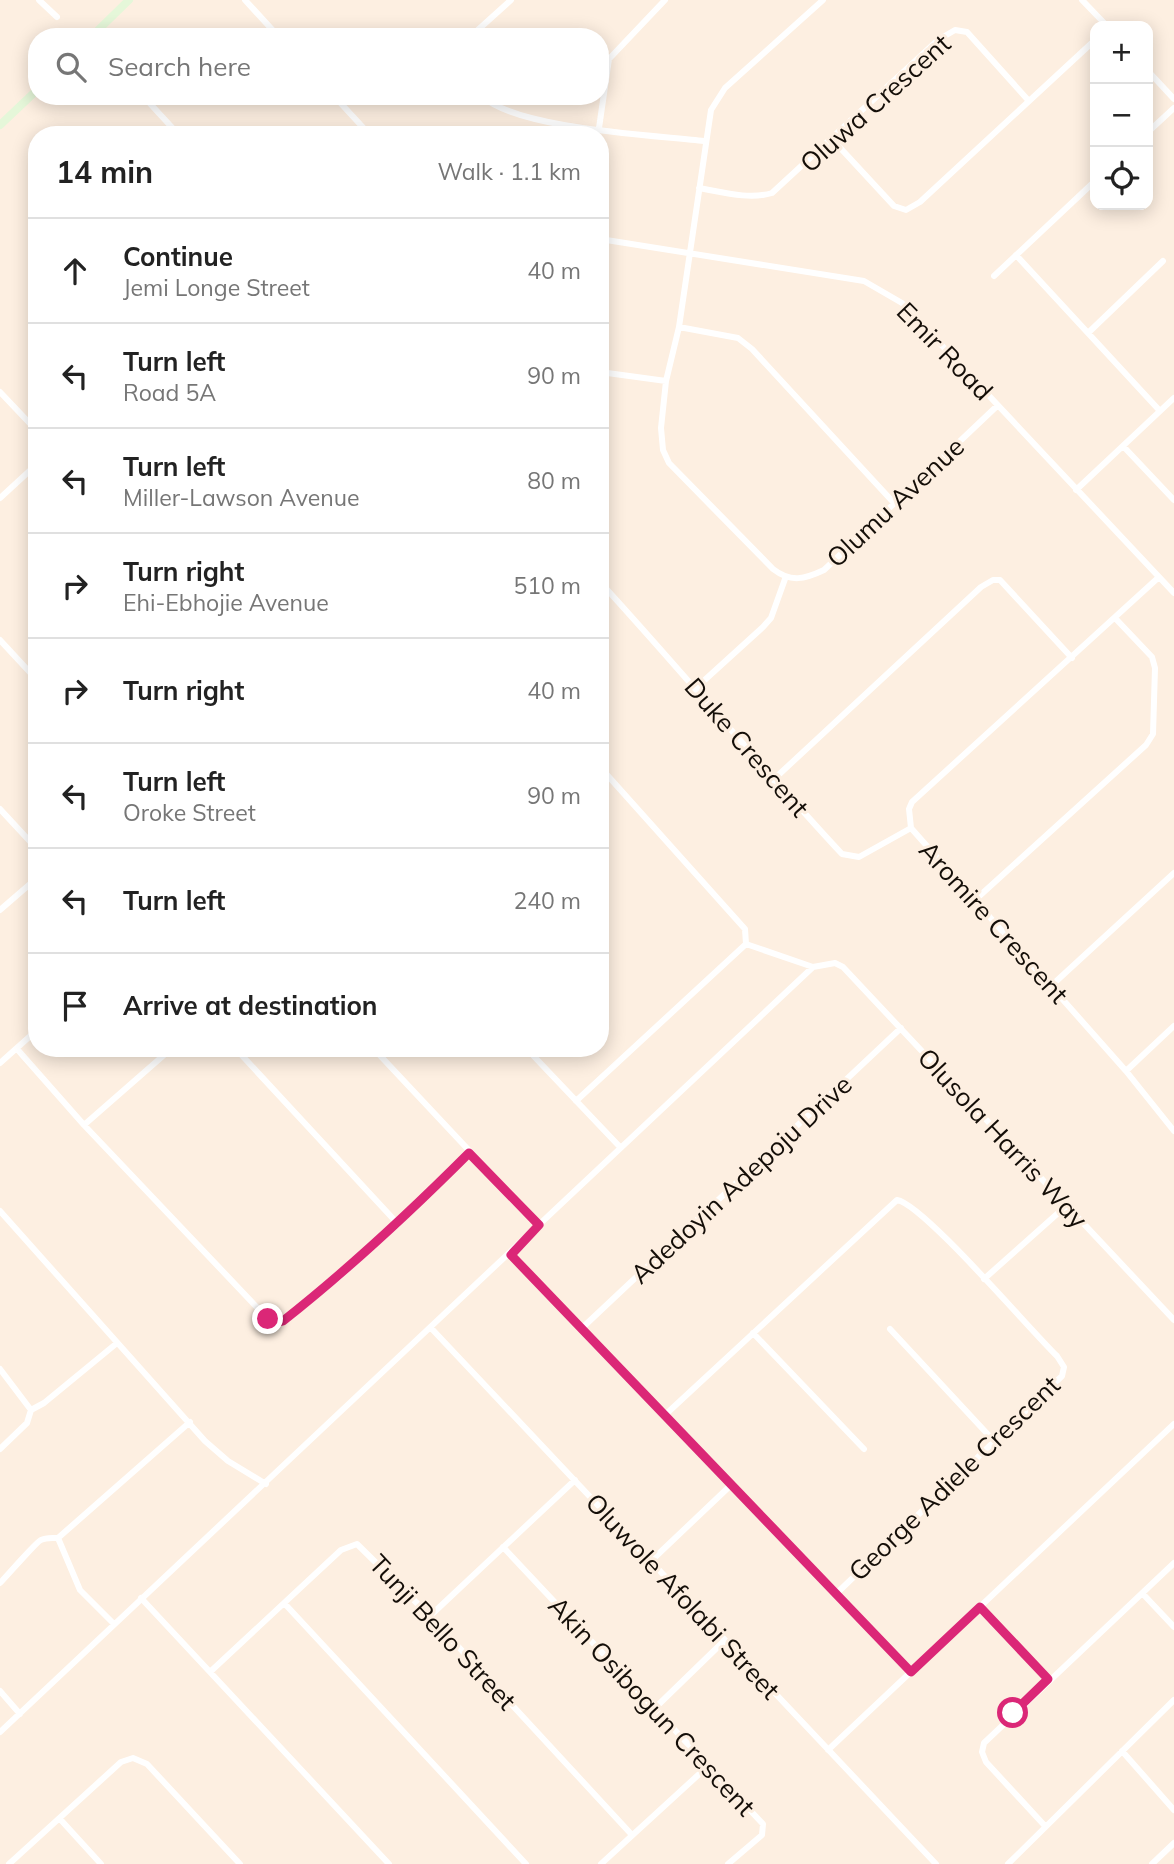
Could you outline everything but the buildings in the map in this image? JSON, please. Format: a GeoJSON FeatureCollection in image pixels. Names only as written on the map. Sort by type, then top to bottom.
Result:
{"type":"FeatureCollection","features":[{"type":"Feature","properties":{"kind":"main road"},"geometry":{"type":"LineString","coordinates":[[100,28],[129,0]]}},
{"type":"Feature","properties":{"kind":"main road"},"geometry":{"type":"LineString","coordinates":[[0,125],[28,99]]}},
{"type":"Feature","properties":{"kind":"street"},"geometry":{"type":"LineString","coordinates":[[39,0],[57,17]]}},
{"type":"Feature","properties":{"kind":"street"},"geometry":{"type":"LineString","coordinates":[[245,0],[271,28]]}},
{"type":"Feature","properties":{"kind":"street"},"geometry":{"type":"LineString","coordinates":[[480,28],[510,0]]}},
{"type":"Feature","properties":{"kind":"street"},"geometry":{"type":"LineString","coordinates":[[609,59],[665,0]]}},
{"type":"Feature","properties":{"kind":"street"},"geometry":{"type":"LineString","coordinates":[[697,687],[771,618],[785,579],[668,463],[663,450],[661,428],[666,382],[679,327],[704,141],[711,110],[725,88],[823,0]]}},
{"type":"Feature","properties":{"kind":"street"},"geometry":{"type":"LineString","coordinates":[[1082,0],[1102,21]]}},
{"type":"Feature","properties":{"kind":"street","name":"Oluwa Crescent"},"geometry":{"type":"LineString","coordinates":[[699,188],[737,195],[763,196],[772,193],[938,40],[955,30],[967,32],[1028,100]]}},
{"type":"Feature","properties":{"kind":"street"},"geometry":{"type":"LineString","coordinates":[[832,139],[894,206],[906,210],[920,202],[1090,44]]}},
{"type":"Feature","properties":{"kind":"street"},"geometry":{"type":"LineString","coordinates":[[1153,76],[1174,99]]}},
{"type":"Feature","properties":{"kind":"street"},"geometry":{"type":"LineString","coordinates":[[151,105],[171,126]]}},
{"type":"Feature","properties":{"kind":"street"},"geometry":{"type":"LineString","coordinates":[[342,105],[362,126]]}},
{"type":"Feature","properties":{"kind":"street"},"geometry":{"type":"LineString","coordinates":[[494,105],[501,110],[537,119],[585,126]]}},
{"type":"Feature","properties":{"kind":"street"},"geometry":{"type":"LineString","coordinates":[[599,126],[602,105]]}},
{"type":"Feature","properties":{"kind":"street"},"geometry":{"type":"LineString","coordinates":[[1153,127],[1174,108]]}},
{"type":"Feature","properties":{"kind":"street"},"geometry":{"type":"LineString","coordinates":[[609,129],[704,141]]}},
{"type":"Feature","properties":{"kind":"street"},"geometry":{"type":"LineString","coordinates":[[994,276],[1090,186]]}},
{"type":"Feature","properties":{"kind":"street","name":"Emir Road"},"geometry":{"type":"LineString","coordinates":[[609,240],[864,281],[883,289],[902,303],[1174,593]]}},
{"type":"Feature","properties":{"kind":"street"},"geometry":{"type":"LineString","coordinates":[[1016,255],[1160,411]]}},
{"type":"Feature","properties":{"kind":"street"},"geometry":{"type":"LineString","coordinates":[[1088,333],[1163,261]]}},
{"type":"Feature","properties":{"kind":"street"},"geometry":{"type":"LineString","coordinates":[[679,327],[738,338],[752,349],[894,503]]}},
{"type":"Feature","properties":{"kind":"street"},"geometry":{"type":"LineString","coordinates":[[609,373],[666,382]]}},
{"type":"Feature","properties":{"kind":"street"},"geometry":{"type":"LineString","coordinates":[[0,392],[28,422]]}},
{"type":"Feature","properties":{"kind":"street"},"geometry":{"type":"LineString","coordinates":[[1076,491],[1174,398]]}},
{"type":"Feature","properties":{"kind":"street","name":"Olumu Avenue"},"geometry":{"type":"LineString","coordinates":[[785,579],[806,579],[824,570],[997,406]]}},
{"type":"Feature","properties":{"kind":"street"},"geometry":{"type":"LineString","coordinates":[[1123,446],[1174,500]]}},
{"type":"Feature","properties":{"kind":"street"},"geometry":{"type":"LineString","coordinates":[[0,498],[28,472]]}},
{"type":"Feature","properties":{"kind":"street","name":"Aromire Crescent"},"geometry":{"type":"LineString","coordinates":[[1159,577],[912,802],[909,809],[911,828],[1126,1070],[1174,1131]]}},
{"type":"Feature","properties":{"kind":"street"},"geometry":{"type":"LineString","coordinates":[[773,780],[981,587],[993,580],[1000,580],[1072,658]]}},
{"type":"Feature","properties":{"kind":"street","name":"Duke Crescent"},"geometry":{"type":"LineString","coordinates":[[609,592],[697,687],[773,780],[849,858],[870,852],[911,828]]}},
{"type":"Feature","properties":{"kind":"street"},"geometry":{"type":"LineString","coordinates":[[975,900],[1121,768],[1153,734],[1155,668],[1152,657],[1115,618]]}},
{"type":"Feature","properties":{"kind":"street"},"geometry":{"type":"LineString","coordinates":[[0,640],[28,670]]}},
{"type":"Feature","properties":{"kind":"street"},"geometry":{"type":"LineString","coordinates":[[609,777],[745,929],[746,944]]}},
{"type":"Feature","properties":{"kind":"street"},"geometry":{"type":"LineString","coordinates":[[0,809],[28,839]]}},
{"type":"Feature","properties":{"kind":"street"},"geometry":{"type":"LineString","coordinates":[[1051,986],[1174,873]]}},
{"type":"Feature","properties":{"kind":"street"},"geometry":{"type":"LineString","coordinates":[[0,910],[28,886]]}},
{"type":"Feature","properties":{"kind":"street"},"geometry":{"type":"LineString","coordinates":[[0,1732],[511,1255],[620,1147],[761,1020],[813,967],[746,944]]}},
{"type":"Feature","properties":{"kind":"street"},"geometry":{"type":"LineString","coordinates":[[576,1101],[746,944]]}},
{"type":"Feature","properties":{"kind":"street","name":"Olusola Harris Way"},"geometry":{"type":"LineString","coordinates":[[813,967],[829,963],[843,967],[1174,1320]]}},
{"type":"Feature","properties":{"kind":"street"},"geometry":{"type":"LineString","coordinates":[[1126,1070],[1174,1026]]}},
{"type":"Feature","properties":{"kind":"street","name":"Adedoyin Adepoju Drive"},"geometry":{"type":"LineString","coordinates":[[581,1329],[901,1028]]}},
{"type":"Feature","properties":{"kind":"street"},"geometry":{"type":"LineString","coordinates":[[0,1063],[28,1038]]}},
{"type":"Feature","properties":{"kind":"street"},"geometry":{"type":"LineString","coordinates":[[16,1049],[84,1125],[268,1319],[275,1323],[283,1321],[338,1278],[398,1224],[469,1153]]}},
{"type":"Feature","properties":{"kind":"street"},"geometry":{"type":"LineString","coordinates":[[84,1125],[162,1057]]}},
{"type":"Feature","properties":{"kind":"street"},"geometry":{"type":"LineString","coordinates":[[243,1057],[398,1224]]}},
{"type":"Feature","properties":{"kind":"street"},"geometry":{"type":"LineString","coordinates":[[381,1057],[539,1225]]}},
{"type":"Feature","properties":{"kind":"street"},"geometry":{"type":"LineString","coordinates":[[534,1057],[620,1147]]}},
{"type":"Feature","properties":{"kind":"street","name":"George Adiele Crescent"},"geometry":{"type":"LineString","coordinates":[[664,1415],[897,1200],[913,1208],[984,1279],[1057,1356],[1064,1367],[1062,1376],[1054,1387],[994,1441],[836,1594]]}},
{"type":"Feature","properties":{"kind":"street"},"geometry":{"type":"LineString","coordinates":[[984,1279],[1066,1206]]}},
{"type":"Feature","properties":{"kind":"street"},"geometry":{"type":"LineString","coordinates":[[0,1211],[190,1422],[228,1461],[266,1484]]}},
{"type":"Feature","properties":{"kind":"street"},"geometry":{"type":"LineString","coordinates":[[511,1255],[911,1672]]}},
{"type":"Feature","properties":{"kind":"street","name":"Oluwole Afolabi Street"},"geometry":{"type":"LineString","coordinates":[[431,1328],[936,1864]]}},
{"type":"Feature","properties":{"kind":"street"},"geometry":{"type":"LineString","coordinates":[[890,1329],[994,1441]]}},
{"type":"Feature","properties":{"kind":"street"},"geometry":{"type":"LineString","coordinates":[[753,1334],[864,1449]]}},
{"type":"Feature","properties":{"kind":"street"},"geometry":{"type":"LineString","coordinates":[[0,1449],[27,1423],[31,1410],[44,1403],[117,1343]]}},
{"type":"Feature","properties":{"kind":"street"},"geometry":{"type":"LineString","coordinates":[[0,1369],[31,1410]]}},
{"type":"Feature","properties":{"kind":"street"},"geometry":{"type":"LineString","coordinates":[[0,1583],[25,1560],[35,1544],[42,1539],[58,1538],[190,1422]]}},
{"type":"Feature","properties":{"kind":"street"},"geometry":{"type":"LineString","coordinates":[[828,1750],[1174,1424]]}},
{"type":"Feature","properties":{"kind":"street"},"geometry":{"type":"LineString","coordinates":[[430,1616],[575,1480]]}},
{"type":"Feature","properties":{"kind":"street"},"geometry":{"type":"LineString","coordinates":[[651,1561],[731,1485]]}},
{"type":"Feature","properties":{"kind":"street"},"geometry":{"type":"LineString","coordinates":[[58,1538],[80,1590],[114,1624]]}},
{"type":"Feature","properties":{"kind":"street","name":"Tunji Bello Street"},"geometry":{"type":"LineString","coordinates":[[210,1672],[341,1550],[355,1543],[370,1553],[430,1616],[632,1835]]}},
{"type":"Feature","properties":{"kind":"street","name":"Akin Osibogun Crescent"},"geometry":{"type":"LineString","coordinates":[[503,1547],[656,1707],[764,1827],[762,1835],[728,1864]]}},
{"type":"Feature","properties":{"kind":"street"},"geometry":{"type":"LineString","coordinates":[[1045,1826],[986,1762],[982,1752],[989,1736],[1174,1563]]}},
{"type":"Feature","properties":{"kind":"street"},"geometry":{"type":"LineString","coordinates":[[1143,1594],[1174,1626]]}},
{"type":"Feature","properties":{"kind":"street"},"geometry":{"type":"LineString","coordinates":[[141,1598],[390,1864]]}},
{"type":"Feature","properties":{"kind":"street"},"geometry":{"type":"LineString","coordinates":[[285,1604],[527,1864]]}},
{"type":"Feature","properties":{"kind":"street"},"geometry":{"type":"LineString","coordinates":[[980,1607],[1048,1679]]}},
{"type":"Feature","properties":{"kind":"street"},"geometry":{"type":"LineString","coordinates":[[656,1707],[725,1640]]}},
{"type":"Feature","properties":{"kind":"street"},"geometry":{"type":"LineString","coordinates":[[0,1691],[20,1714]]}},
{"type":"Feature","properties":{"kind":"street"},"geometry":{"type":"LineString","coordinates":[[1008,1864],[1174,1700]]}},
{"type":"Feature","properties":{"kind":"street"},"geometry":{"type":"LineString","coordinates":[[1122,1751],[1174,1810]]}},
{"type":"Feature","properties":{"kind":"street"},"geometry":{"type":"LineString","coordinates":[[9,1864],[121,1762],[133,1758],[141,1760],[240,1864]]}},
{"type":"Feature","properties":{"kind":"street"},"geometry":{"type":"LineString","coordinates":[[601,1864],[708,1766]]}},
{"type":"Feature","properties":{"kind":"street"},"geometry":{"type":"LineString","coordinates":[[60,1819],[101,1864]]}},
{"type":"Feature","properties":{"kind":"street"},"geometry":{"type":"LineString","coordinates":[[1152,1864],[1174,1843]]}},
{"type":"Feature","properties":{"kind":"route"},"geometry":{"type":"LineString","coordinates":[[268,1319],[275,1323],[283,1321],[338,1278],[398,1224],[469,1153],[539,1225],[511,1255],[911,1672],[980,1607],[1048,1679],[1013,1713]]}}]}
